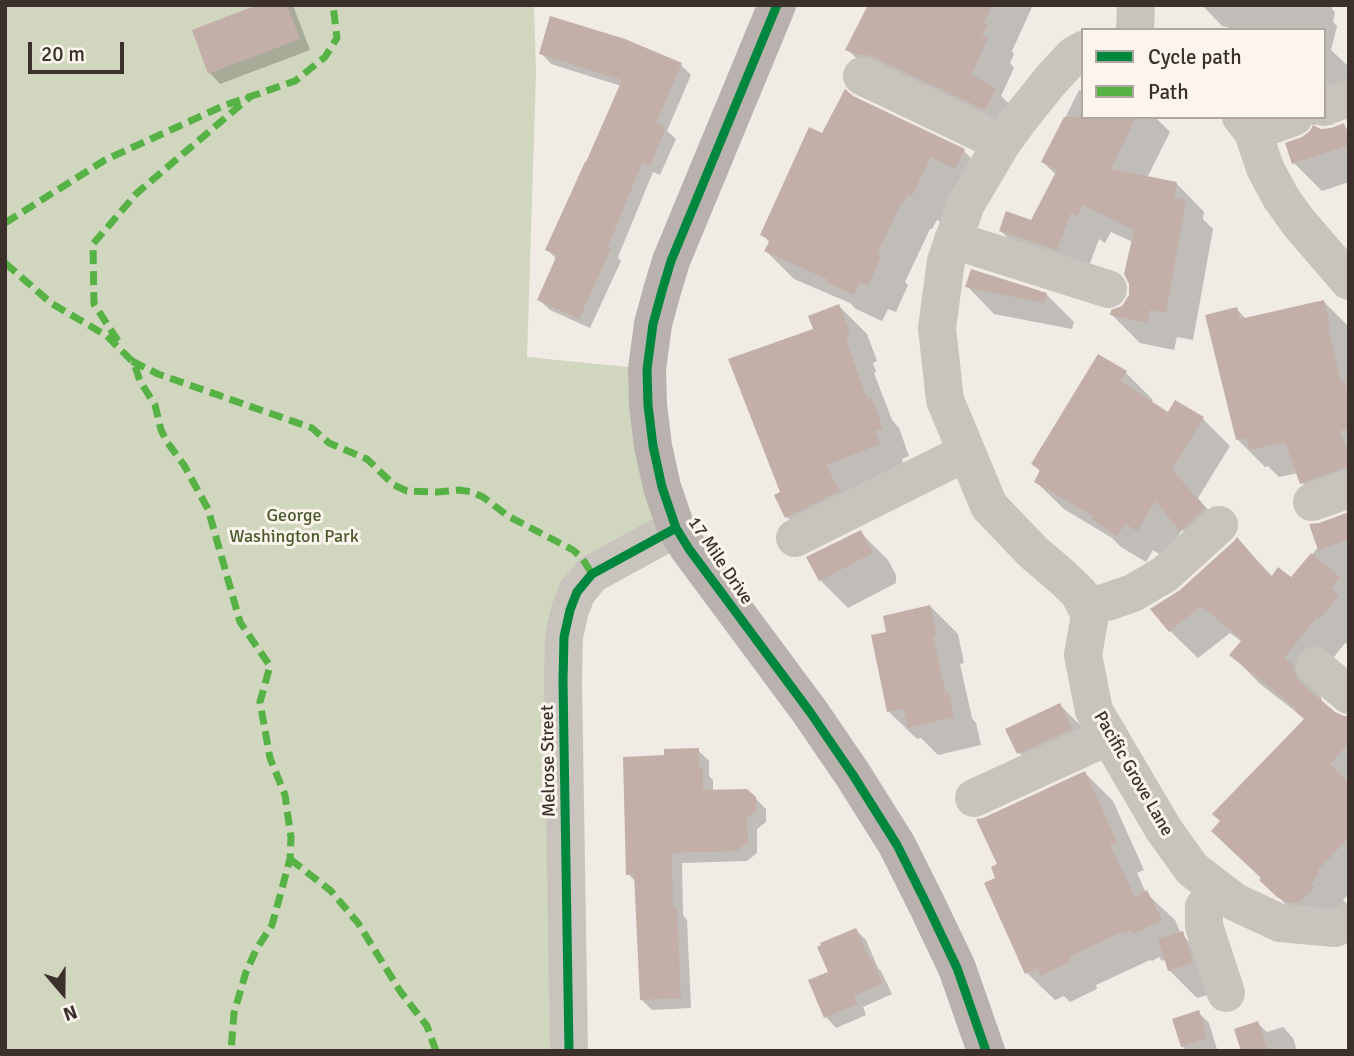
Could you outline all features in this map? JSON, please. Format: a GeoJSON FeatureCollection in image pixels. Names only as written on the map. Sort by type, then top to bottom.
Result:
{"type":"FeatureCollection","features":[{"type":"Feature","properties":{"kind":"main road","name":"17 Mile Drive"},"geometry":{"type":"LineString","coordinates":[[777,5],[671,261],[653,324],[647,369],[653,446],[662,487],[676,528],[688,549],[810,712],[897,845],[957,968],[986,1051]]}},
{"type":"Feature","properties":{"kind":"street"},"geometry":{"type":"LineString","coordinates":[[1135,28],[1136,5]]}},
{"type":"Feature","properties":{"kind":"street"},"geometry":{"type":"LineString","coordinates":[[1081,51],[1050,81],[1002,143],[966,204],[946,261],[937,328],[945,400],[989,506],[1033,552],[1079,593],[1086,607],[1133,593],[1164,574],[1219,525]]}},
{"type":"Feature","properties":{"kind":"street"},"geometry":{"type":"LineString","coordinates":[[862,76],[1002,143]]}},
{"type":"Feature","properties":{"kind":"street"},"geometry":{"type":"LineString","coordinates":[[1282,119],[1247,125],[1281,198],[1298,223],[1349,281]]}},
{"type":"Feature","properties":{"kind":"street"},"geometry":{"type":"LineString","coordinates":[[953,240],[1108,289]]}},
{"type":"Feature","properties":{"kind":"street"},"geometry":{"type":"LineString","coordinates":[[795,538],[965,453]]}},
{"type":"Feature","properties":{"kind":"street"},"geometry":{"type":"LineString","coordinates":[[1312,502],[1349,489]]}},
{"type":"Feature","properties":{"kind":"street","name":"Melrose Street"},"geometry":{"type":"LineString","coordinates":[[569,1051],[564,637],[577,592],[592,574],[676,528]]}},
{"type":"Feature","properties":{"kind":"street","name":"Pacific Grove Lane"},"geometry":{"type":"LineString","coordinates":[[1086,607],[1090,615],[1083,655],[1094,711],[1164,830],[1192,869],[1236,902],[1280,923],[1335,928],[1349,922]]}},
{"type":"Feature","properties":{"kind":"street"},"geometry":{"type":"LineString","coordinates":[[1315,666],[1349,695]]}},
{"type":"Feature","properties":{"kind":"street"},"geometry":{"type":"LineString","coordinates":[[974,798],[1109,736]]}},
{"type":"Feature","properties":{"kind":"street"},"geometry":{"type":"LineString","coordinates":[[1218,889],[1204,907],[1204,926],[1226,993]]}},
{"type":"Feature","properties":{"kind":"green space","name":"George Washington Park"},"geometry":{"type":"Polygon","coordinates":[[[5,5],[534,5],[536,73],[527,357],[647,369],[676,528],[577,592],[569,1051],[5,1051],[5,5]]]}},
{"type":"Feature","properties":{"kind":"building"},"geometry":{"type":"Polygon","coordinates":[[[257,5],[287,5],[300,39],[208,74],[192,30],[257,5]]]}},
{"type":"Feature","properties":{"kind":"building"},"geometry":{"type":"Polygon","coordinates":[[[868,5],[992,5],[984,23],[988,25],[982,36],[988,38],[971,75],[996,88],[985,110],[871,56],[857,55],[845,50],[868,5]]]}},
{"type":"Feature","properties":{"kind":"building"},"geometry":{"type":"Polygon","coordinates":[[[550,16],[625,39],[682,63],[656,123],[666,127],[650,166],[642,163],[608,247],[611,249],[579,319],[537,300],[557,255],[545,250],[622,80],[539,54],[550,16]]]}},
{"type":"Feature","properties":{"kind":"building"},"geometry":{"type":"Polygon","coordinates":[[[845,89],[853,96],[965,149],[955,169],[931,157],[912,196],[908,194],[904,203],[902,202],[877,254],[881,256],[868,286],[860,282],[854,295],[826,282],[827,279],[764,251],[770,240],[760,235],[809,127],[822,133],[845,89]]]}},
{"type":"Feature","properties":{"kind":"building"},"geometry":{"type":"Polygon","coordinates":[[[1064,117],[1135,119],[1111,169],[1177,182],[1174,198],[1186,200],[1166,313],[1150,310],[1147,323],[1110,315],[1111,310],[1122,306],[1129,295],[1129,284],[1124,274],[1134,230],[1083,205],[1077,216],[1071,213],[1057,250],[999,231],[1006,211],[1031,220],[1057,170],[1041,162],[1064,117]]]}},
{"type":"Feature","properties":{"kind":"building"},"geometry":{"type":"Polygon","coordinates":[[[1344,123],[1349,145],[1292,164],[1285,143],[1302,137],[1313,125],[1321,129],[1344,123]]]}},
{"type":"Feature","properties":{"kind":"building"},"geometry":{"type":"Polygon","coordinates":[[[971,269],[1047,293],[1044,303],[965,287],[971,269]]]}},
{"type":"Feature","properties":{"kind":"building"},"geometry":{"type":"Polygon","coordinates":[[[1324,300],[1341,383],[1345,382],[1349,400],[1349,429],[1340,431],[1349,455],[1349,468],[1342,468],[1300,484],[1285,442],[1250,450],[1246,438],[1236,440],[1205,315],[1237,307],[1240,319],[1324,300]]]}},
{"type":"Feature","properties":{"kind":"building"},"geometry":{"type":"Polygon","coordinates":[[[839,304],[850,333],[846,335],[848,345],[867,399],[872,398],[883,429],[875,431],[880,444],[826,465],[840,491],[785,518],[774,495],[780,492],[728,359],[813,329],[808,316],[839,304]]]}},
{"type":"Feature","properties":{"kind":"building"},"geometry":{"type":"Polygon","coordinates":[[[1098,354],[1127,371],[1120,381],[1168,412],[1175,400],[1204,417],[1172,469],[1205,508],[1180,531],[1155,501],[1137,531],[1125,524],[1117,536],[1091,519],[1093,516],[1034,482],[1040,470],[1031,464],[1098,354]]]}},
{"type":"Feature","properties":{"kind":"building"},"geometry":{"type":"Polygon","coordinates":[[[1349,512],[1349,539],[1318,550],[1309,524],[1349,512]]]}},
{"type":"Feature","properties":{"kind":"building"},"geometry":{"type":"Polygon","coordinates":[[[861,530],[873,553],[819,581],[806,557],[861,530]]]}},
{"type":"Feature","properties":{"kind":"building"},"geometry":{"type":"Polygon","coordinates":[[[1237,537],[1271,577],[1278,567],[1291,577],[1311,553],[1340,577],[1331,588],[1339,595],[1320,619],[1317,617],[1284,658],[1294,666],[1295,674],[1301,683],[1335,712],[1349,716],[1349,742],[1330,764],[1349,783],[1349,837],[1317,871],[1319,874],[1310,884],[1315,887],[1299,903],[1286,902],[1277,897],[1259,880],[1261,878],[1211,831],[1220,821],[1212,814],[1304,719],[1295,711],[1297,709],[1229,655],[1242,640],[1201,606],[1169,632],[1150,609],[1180,590],[1237,537]]]}},
{"type":"Feature","properties":{"kind":"building"},"geometry":{"type":"Polygon","coordinates":[[[930,605],[937,635],[933,636],[954,717],[908,728],[904,709],[887,712],[871,635],[886,632],[883,616],[930,605]]]}},
{"type":"Feature","properties":{"kind":"building"},"geometry":{"type":"Polygon","coordinates":[[[1060,703],[1072,729],[1017,754],[1005,729],[1060,703]]]}},
{"type":"Feature","properties":{"kind":"building"},"geometry":{"type":"Polygon","coordinates":[[[699,748],[703,790],[747,789],[756,797],[756,811],[747,818],[748,842],[736,851],[672,853],[673,908],[677,907],[681,998],[640,1000],[634,874],[626,875],[623,757],[664,755],[664,749],[699,748]]]}},
{"type":"Feature","properties":{"kind":"building"},"geometry":{"type":"Polygon","coordinates":[[[1085,771],[1117,842],[1110,845],[1135,897],[1147,890],[1162,920],[1133,934],[1132,930],[1122,934],[1121,932],[1069,957],[1071,961],[1041,976],[1037,968],[1025,974],[984,883],[995,878],[991,867],[997,864],[976,819],[1085,771]]]}},
{"type":"Feature","properties":{"kind":"building"},"geometry":{"type":"Polygon","coordinates":[[[856,928],[883,983],[854,996],[857,1004],[824,1018],[808,980],[828,972],[817,947],[820,943],[856,928]]]}},
{"type":"Feature","properties":{"kind":"building"},"geometry":{"type":"Polygon","coordinates":[[[1183,931],[1193,963],[1168,971],[1158,939],[1183,931]]]}},
{"type":"Feature","properties":{"kind":"building"},"geometry":{"type":"Polygon","coordinates":[[[1199,1010],[1207,1038],[1181,1047],[1172,1019],[1199,1010]]]}},
{"type":"Feature","properties":{"kind":"building"},"geometry":{"type":"Polygon","coordinates":[[[1258,1021],[1268,1051],[1241,1051],[1234,1029],[1258,1021]]]}},
{"type":"Feature","properties":{"kind":"marked path"},"geometry":{"type":"LineString","coordinates":[[5,223],[105,160],[223,106],[295,81],[325,57],[337,38],[333,5]]}},
{"type":"Feature","properties":{"kind":"marked path"},"geometry":{"type":"LineString","coordinates":[[118,341],[94,304],[93,244],[137,193],[251,96]]}},
{"type":"Feature","properties":{"kind":"marked path"},"geometry":{"type":"LineString","coordinates":[[5,263],[51,303],[107,336],[134,363],[140,381],[155,405],[167,442],[184,465],[208,509],[240,622],[270,666],[260,702],[270,758],[285,795],[291,838],[290,859],[272,925],[246,972],[234,1013],[231,1051]]}},
{"type":"Feature","properties":{"kind":"marked path"},"geometry":{"type":"LineString","coordinates":[[132,361],[158,374],[312,428],[329,443],[367,459],[394,485],[407,491],[459,490],[483,497],[508,516],[573,550],[592,574]]}},
{"type":"Feature","properties":{"kind":"marked path"},"geometry":{"type":"LineString","coordinates":[[290,859],[331,891],[358,923],[400,991],[427,1026],[436,1051]]}},
{"type":"Feature","properties":{"kind":"cycle path"},"geometry":{"type":"LineString","coordinates":[[777,5],[671,261],[662,291],[653,324],[647,369],[653,446],[662,487],[676,528],[810,712],[897,845],[957,968],[986,1051]]}},
{"type":"Feature","properties":{"kind":"cycle path"},"geometry":{"type":"LineString","coordinates":[[569,1051],[564,637],[577,592],[592,574],[676,528]]}}]}
